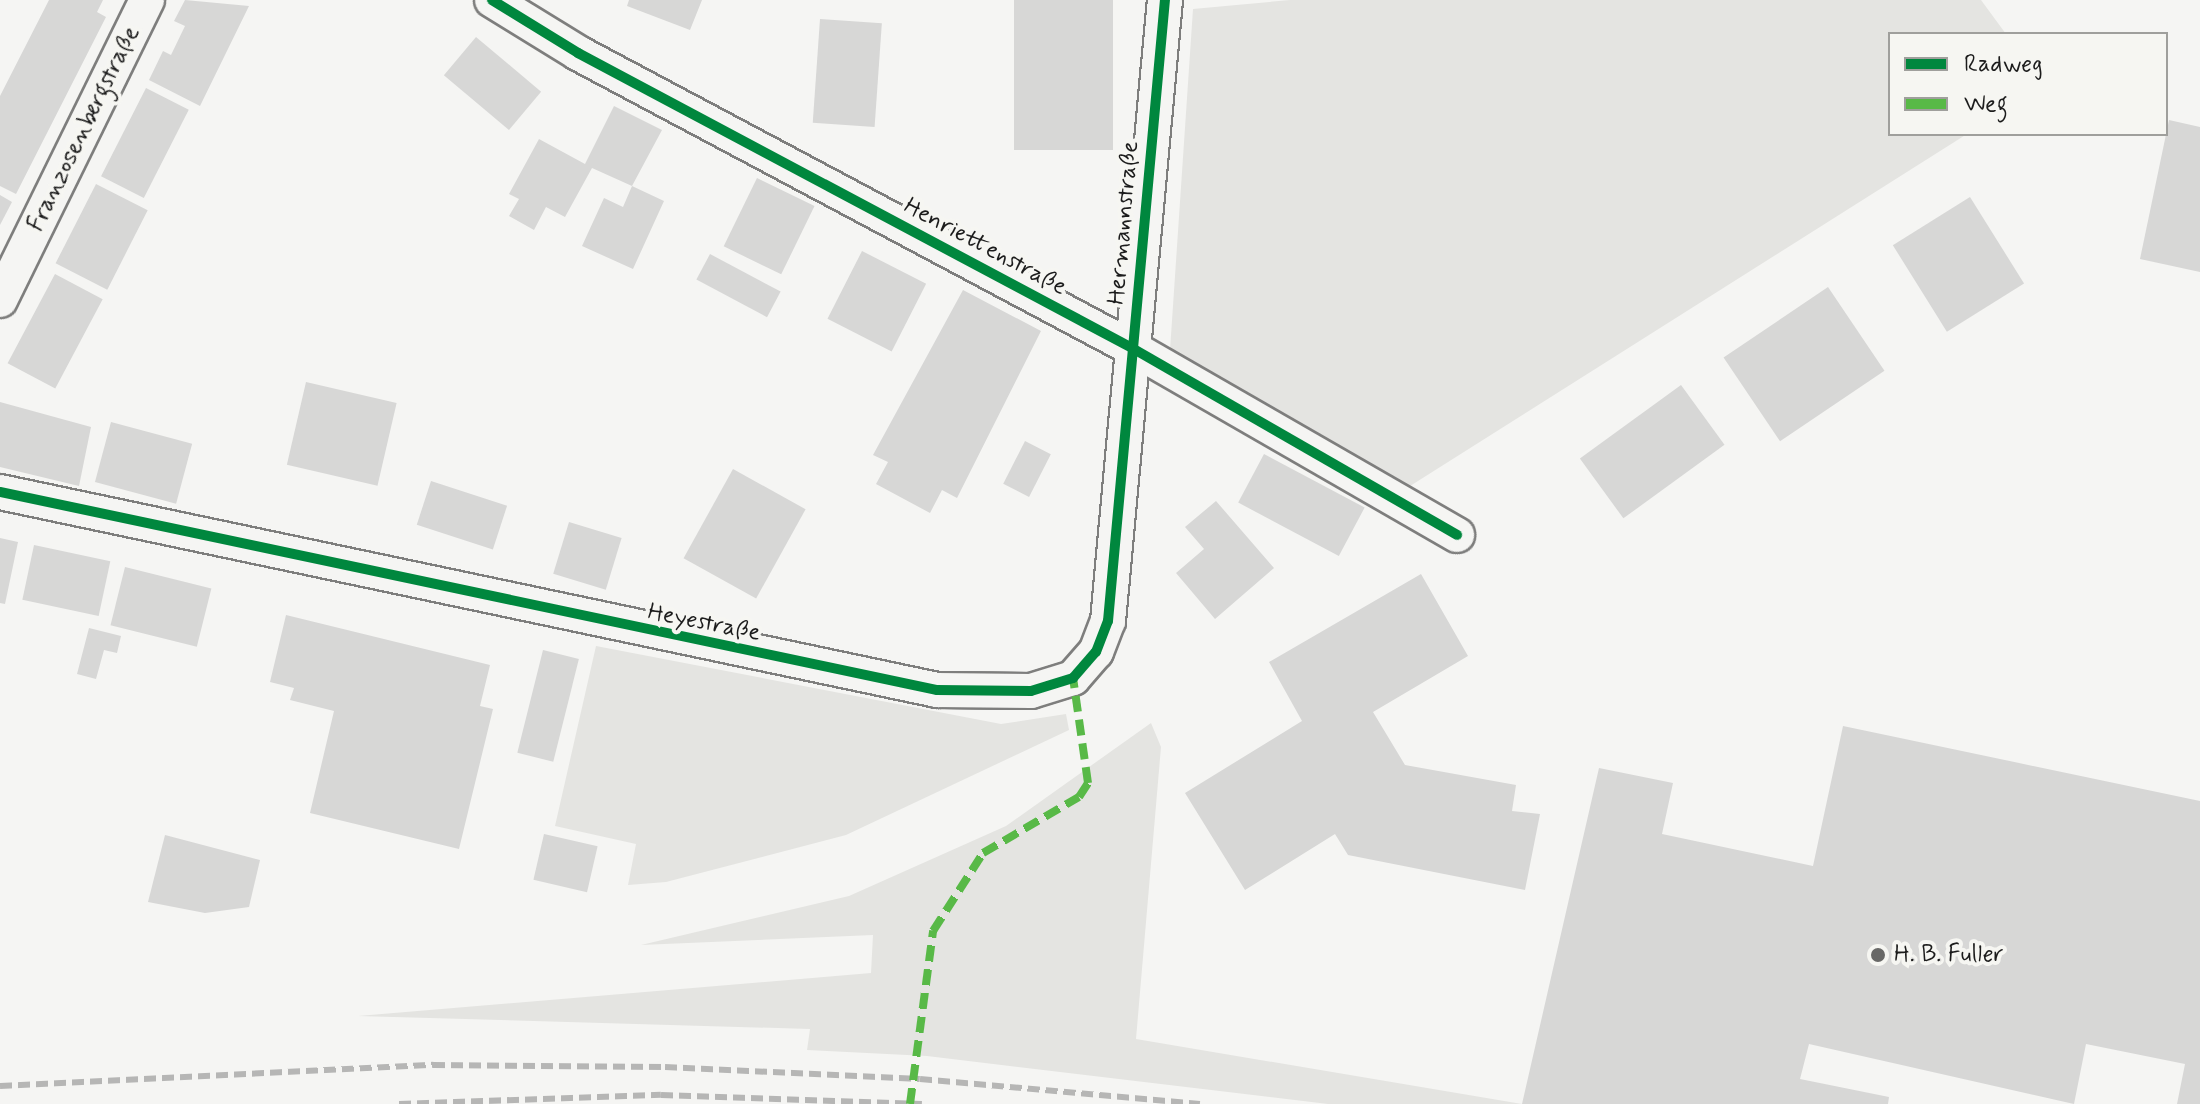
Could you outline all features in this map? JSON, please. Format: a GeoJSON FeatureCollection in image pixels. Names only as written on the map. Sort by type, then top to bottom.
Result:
{"type":"FeatureCollection","features":[{"type":"Feature","properties":{"kind":"street","name":"Franzosenbergstraße"},"geometry":{"type":"LineString","coordinates":[[0,300],[147,0]]}},
{"type":"Feature","properties":{"kind":"street","name":"Henriettenstraße"},"geometry":{"type":"LineString","coordinates":[[492,0],[578,53],[1132,348],[1457,535]]}},
{"type":"Feature","properties":{"kind":"street","name":"Hermannstraße"},"geometry":{"type":"LineString","coordinates":[[1073,678],[1096,652],[1108,621],[1165,0]]}},
{"type":"Feature","properties":{"kind":"street","name":"Heyestraße"},"geometry":{"type":"LineString","coordinates":[[0,492],[937,690],[1031,691],[1073,678]]}},
{"type":"Feature","properties":{"kind":"shaded area"},"geometry":{"type":"Polygon","coordinates":[[[1290,0],[1981,0],[2005,32],[1888,32],[1888,136],[1964,136],[1399,493],[1169,365],[1193,9],[1290,0]]]}},
{"type":"Feature","properties":{"kind":"shaded area"},"geometry":{"type":"Polygon","coordinates":[[[596,646],[1001,724],[1066,714],[1069,730],[846,835],[666,882],[628,885],[636,844],[555,826],[596,646]]]}},
{"type":"Feature","properties":{"kind":"shaded area"},"geometry":{"type":"Polygon","coordinates":[[[1151,723],[1161,747],[1136,1039],[1522,1104],[1328,1104],[927,1056],[807,1050],[810,1029],[358,1016],[871,973],[873,935],[641,945],[849,896],[1006,826],[1151,723]]]}},
{"type":"Feature","properties":{"kind":"building"},"geometry":{"type":"Polygon","coordinates":[[[49,0],[103,0],[97,12],[106,17],[16,194],[0,186],[0,96],[49,0]]]}},
{"type":"Feature","properties":{"kind":"building"},"geometry":{"type":"Polygon","coordinates":[[[185,0],[249,6],[200,106],[149,80],[163,51],[171,55],[185,26],[174,21],[185,0]]]}},
{"type":"Feature","properties":{"kind":"building"},"geometry":{"type":"Polygon","coordinates":[[[629,0],[702,0],[690,30],[627,6],[629,0]]]}},
{"type":"Feature","properties":{"kind":"building"},"geometry":{"type":"Polygon","coordinates":[[[1014,0],[1113,0],[1113,150],[1014,150],[1014,0]]]}},
{"type":"Feature","properties":{"kind":"building"},"geometry":{"type":"Polygon","coordinates":[[[820,19],[882,23],[875,127],[813,123],[820,19]]]}},
{"type":"Feature","properties":{"kind":"building"},"geometry":{"type":"Polygon","coordinates":[[[476,37],[541,92],[509,130],[444,75],[476,37]]]}},
{"type":"Feature","properties":{"kind":"building"},"geometry":{"type":"Polygon","coordinates":[[[146,88],[189,110],[144,198],[101,176],[146,88]]]}},
{"type":"Feature","properties":{"kind":"building"},"geometry":{"type":"Polygon","coordinates":[[[614,106],[662,130],[632,186],[592,168],[565,217],[546,207],[534,230],[509,216],[519,199],[509,194],[539,139],[585,164],[614,106]]]}},
{"type":"Feature","properties":{"kind":"building"},"geometry":{"type":"Polygon","coordinates":[[[2169,120],[2200,127],[2200,272],[2140,259],[2169,120]]]}},
{"type":"Feature","properties":{"kind":"building"},"geometry":{"type":"Polygon","coordinates":[[[757,178],[815,206],[781,274],[724,246],[757,178]]]}},
{"type":"Feature","properties":{"kind":"building"},"geometry":{"type":"Polygon","coordinates":[[[96,184],[148,210],[107,290],[56,263],[96,184]]]}},
{"type":"Feature","properties":{"kind":"building"},"geometry":{"type":"Polygon","coordinates":[[[632,186],[664,201],[633,269],[582,246],[604,198],[623,207],[632,186]]]}},
{"type":"Feature","properties":{"kind":"building"},"geometry":{"type":"Polygon","coordinates":[[[0,195],[12,202],[0,225],[0,195]]]}},
{"type":"Feature","properties":{"kind":"building"},"geometry":{"type":"Polygon","coordinates":[[[1970,197],[2024,284],[1947,332],[1893,245],[1970,197]]]}},
{"type":"Feature","properties":{"kind":"building"},"geometry":{"type":"Polygon","coordinates":[[[862,251],[926,284],[892,351],[827,319],[862,251]]]}},
{"type":"Feature","properties":{"kind":"building"},"geometry":{"type":"Polygon","coordinates":[[[710,254],[781,292],[767,317],[696,280],[710,254]]]}},
{"type":"Feature","properties":{"kind":"building"},"geometry":{"type":"Polygon","coordinates":[[[55,274],[103,299],[55,389],[8,363],[55,274]]]}},
{"type":"Feature","properties":{"kind":"building"},"geometry":{"type":"Polygon","coordinates":[[[1828,287],[1884,371],[1780,441],[1724,357],[1828,287]]]}},
{"type":"Feature","properties":{"kind":"building"},"geometry":{"type":"Polygon","coordinates":[[[963,290],[1041,331],[957,498],[942,490],[930,513],[876,484],[888,462],[873,455],[963,290]]]}},
{"type":"Feature","properties":{"kind":"building"},"geometry":{"type":"Polygon","coordinates":[[[306,382],[397,403],[377,486],[287,465],[306,382]]]}},
{"type":"Feature","properties":{"kind":"building"},"geometry":{"type":"Polygon","coordinates":[[[1681,385],[1724,445],[1623,518],[1580,458],[1681,385]]]}},
{"type":"Feature","properties":{"kind":"building"},"geometry":{"type":"Polygon","coordinates":[[[0,402],[91,427],[79,486],[0,467],[0,402]]]}},
{"type":"Feature","properties":{"kind":"building"},"geometry":{"type":"Polygon","coordinates":[[[111,422],[192,444],[176,504],[95,482],[111,422]]]}},
{"type":"Feature","properties":{"kind":"building"},"geometry":{"type":"Polygon","coordinates":[[[1025,441],[1051,454],[1029,497],[1003,484],[1025,441]]]}},
{"type":"Feature","properties":{"kind":"building"},"geometry":{"type":"Polygon","coordinates":[[[1264,454],[1365,508],[1339,556],[1238,503],[1264,454]]]}},
{"type":"Feature","properties":{"kind":"building"},"geometry":{"type":"Polygon","coordinates":[[[733,469],[806,509],[756,598],[684,558],[733,469]]]}},
{"type":"Feature","properties":{"kind":"building"},"geometry":{"type":"Polygon","coordinates":[[[431,481],[507,506],[493,549],[417,525],[431,481]]]}},
{"type":"Feature","properties":{"kind":"building"},"geometry":{"type":"Polygon","coordinates":[[[1216,501],[1274,568],[1215,619],[1176,573],[1204,549],[1185,527],[1216,501]]]}},
{"type":"Feature","properties":{"kind":"building"},"geometry":{"type":"Polygon","coordinates":[[[569,522],[622,538],[606,590],[553,574],[569,522]]]}},
{"type":"Feature","properties":{"kind":"building"},"geometry":{"type":"Polygon","coordinates":[[[0,538],[18,542],[5,604],[0,603],[0,538]]]}},
{"type":"Feature","properties":{"kind":"building"},"geometry":{"type":"Polygon","coordinates":[[[34,545],[110,561],[99,616],[22,600],[34,545]]]}},
{"type":"Feature","properties":{"kind":"building"},"geometry":{"type":"Polygon","coordinates":[[[125,567],[211,589],[197,647],[110,625],[125,567]]]}},
{"type":"Feature","properties":{"kind":"building"},"geometry":{"type":"Polygon","coordinates":[[[1421,574],[1468,656],[1373,712],[1405,765],[1516,785],[1512,811],[1540,814],[1525,890],[1348,855],[1335,834],[1245,890],[1185,793],[1302,721],[1269,662],[1421,574]]]}},
{"type":"Feature","properties":{"kind":"building"},"geometry":{"type":"Polygon","coordinates":[[[286,615],[490,665],[480,706],[493,709],[459,849],[310,813],[334,711],[290,700],[294,688],[270,682],[286,615]]]}},
{"type":"Feature","properties":{"kind":"building"},"geometry":{"type":"Polygon","coordinates":[[[89,628],[121,636],[117,653],[104,650],[96,679],[77,674],[89,628]]]}},
{"type":"Feature","properties":{"kind":"building"},"geometry":{"type":"Polygon","coordinates":[[[543,650],[579,659],[553,762],[517,753],[543,650]]]}},
{"type":"Feature","properties":{"kind":"building","name":"H. B. Fuller"},"geometry":{"type":"Polygon","coordinates":[[[1843,726],[2200,801],[2200,1104],[2177,1104],[2185,1064],[2086,1044],[2074,1104],[1809,1044],[1800,1079],[1889,1097],[1888,1104],[1522,1104],[1599,768],[1673,783],[1662,834],[1813,866],[1843,726]]]}},
{"type":"Feature","properties":{"kind":"building"},"geometry":{"type":"Polygon","coordinates":[[[544,834],[598,846],[587,892],[533,880],[544,834]]]}},
{"type":"Feature","properties":{"kind":"building"},"geometry":{"type":"Polygon","coordinates":[[[165,835],[260,860],[249,907],[205,913],[148,902],[165,835]]]}},
{"type":"Feature","properties":{"kind":"railway"},"geometry":{"type":"LineString","coordinates":[[0,1086],[433,1065],[665,1067],[920,1079],[1200,1104]]}},
{"type":"Feature","properties":{"kind":"railway"},"geometry":{"type":"LineString","coordinates":[[399,1104],[661,1095],[922,1104]]}},
{"type":"Feature","properties":{"kind":"marked path"},"geometry":{"type":"LineString","coordinates":[[910,1104],[933,931],[983,853],[1079,797],[1088,783],[1073,678]]}},
{"type":"Feature","properties":{"kind":"cycle path"},"geometry":{"type":"LineString","coordinates":[[492,0],[578,53],[1132,348],[1457,535]]}},
{"type":"Feature","properties":{"kind":"cycle path"},"geometry":{"type":"LineString","coordinates":[[0,492],[937,690],[1031,691],[1073,678],[1096,652],[1108,621],[1165,0]]}},
{"type":"Feature","properties":{"kind":"place","name":"H. B. Fuller"},"geometry":{"type":"Point","coordinates":[1878,955]}}]}
